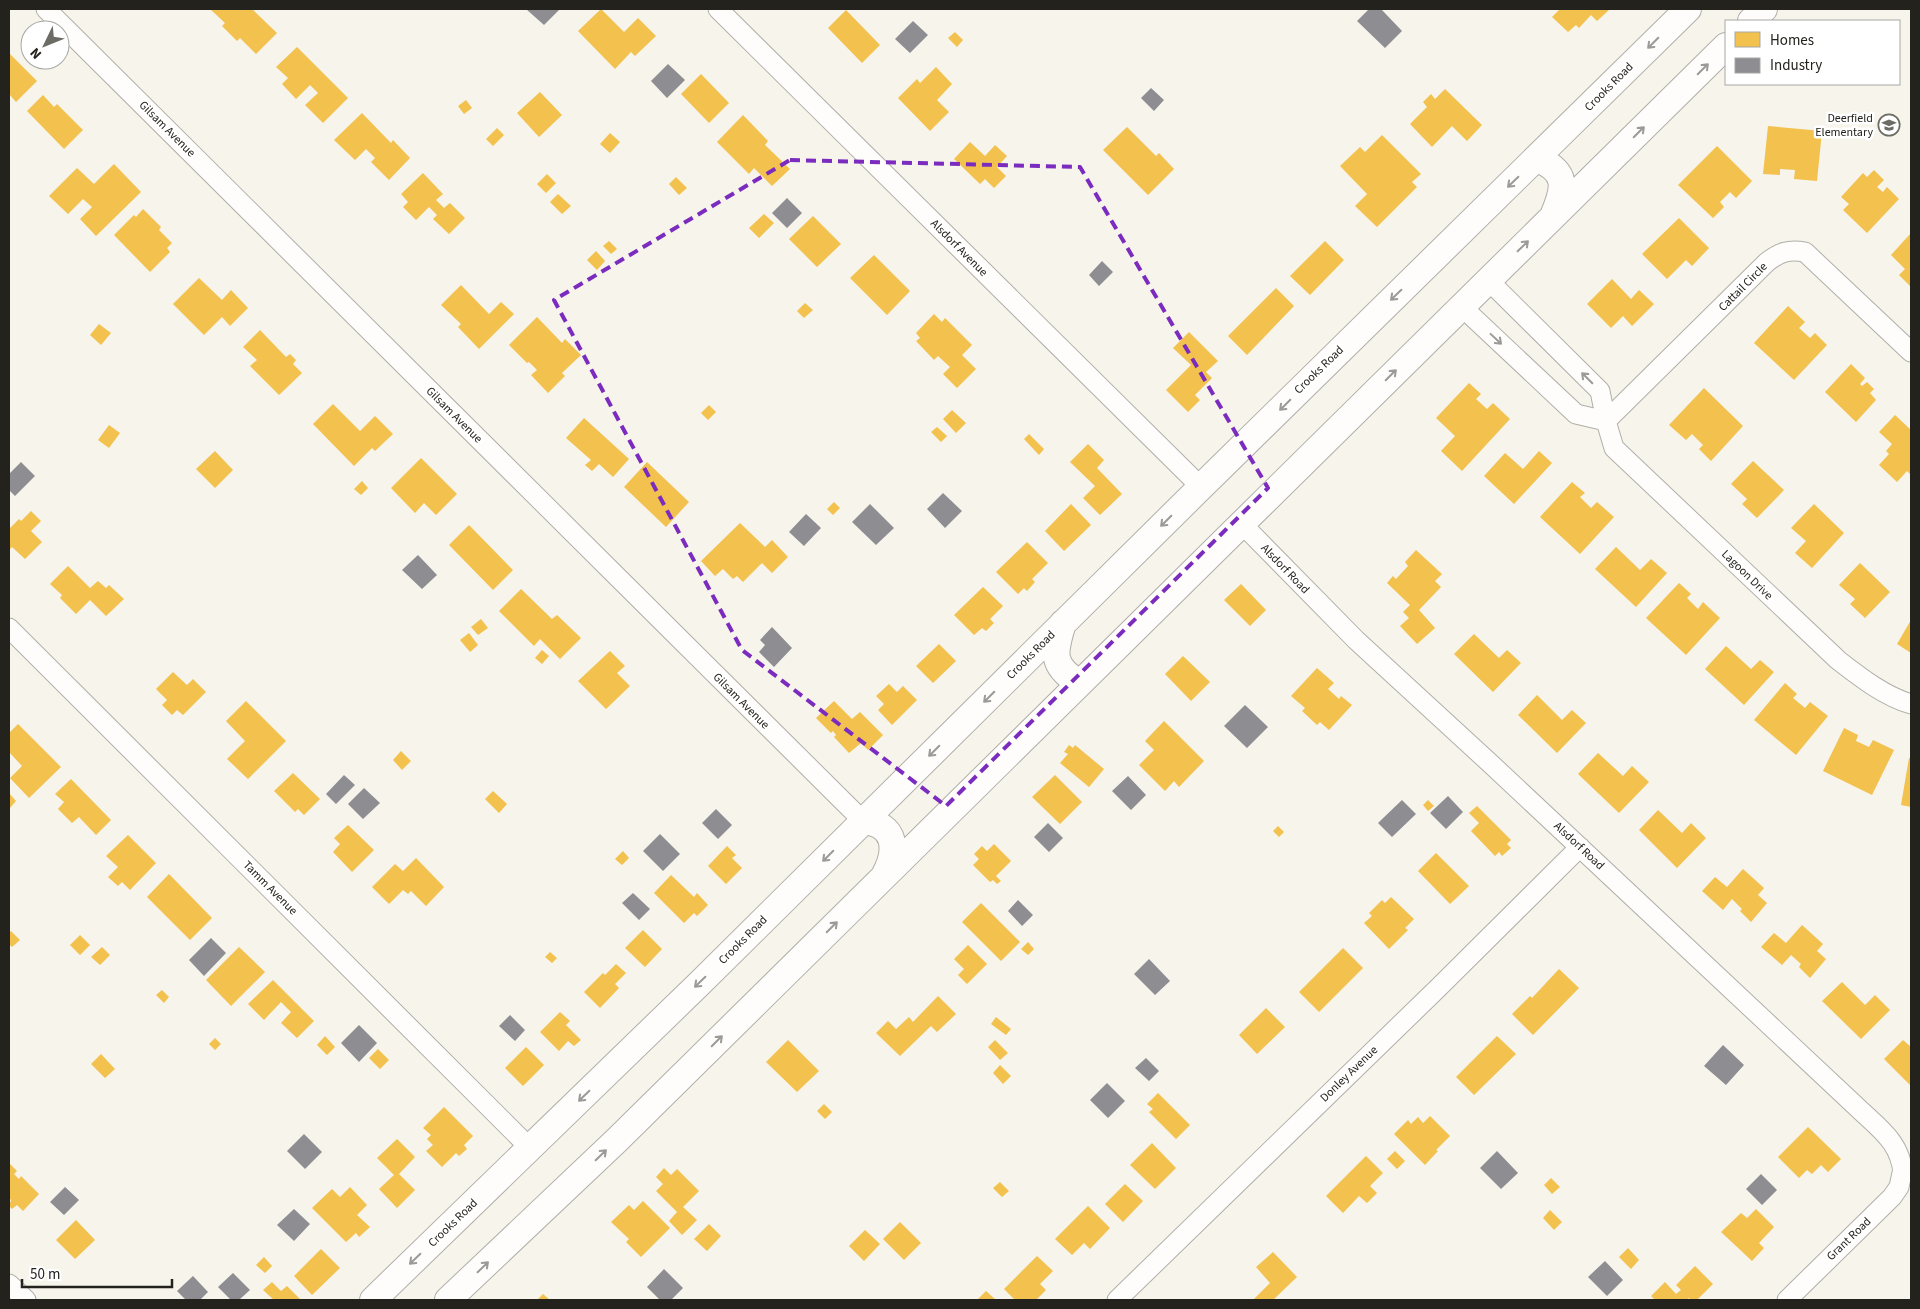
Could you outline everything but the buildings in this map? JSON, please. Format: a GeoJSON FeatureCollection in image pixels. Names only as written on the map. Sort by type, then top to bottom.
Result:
{"type":"FeatureCollection","features":[{"type":"Feature","properties":{"kind":"main road","name":"Crooks Road"},"geometry":{"type":"LineString","coordinates":[[373,1300],[530,1148],[1688,9]]}},
{"type":"Feature","properties":{"kind":"main road"},"geometry":{"type":"LineString","coordinates":[[1752,20],[1764,9]]}},
{"type":"Feature","properties":{"kind":"main road"},"geometry":{"type":"LineString","coordinates":[[448,1300],[617,1140],[1725,47]]}},
{"type":"Feature","properties":{"kind":"main road"},"geometry":{"type":"LineString","coordinates":[[1536,158],[1548,163],[1557,171],[1562,181],[1562,195],[1552,219]]}},
{"type":"Feature","properties":{"kind":"main road"},"geometry":{"type":"LineString","coordinates":[[1063,623],[1055,646],[1057,660],[1063,670],[1079,683]]}},
{"type":"Feature","properties":{"kind":"main road"},"geometry":{"type":"LineString","coordinates":[[862,821],[872,822],[881,826],[889,834],[893,853],[891,863],[883,876]]}},
{"type":"Feature","properties":{"kind":"street","name":"Gilsam Avenue"},"geometry":{"type":"LineString","coordinates":[[46,9],[862,821]]}},
{"type":"Feature","properties":{"kind":"street","name":"Alsdorf Avenue"},"geometry":{"type":"LineString","coordinates":[[718,9],[1201,487]]}},
{"type":"Feature","properties":{"kind":"street","name":"Cattail Circle"},"geometry":{"type":"LineString","coordinates":[[1606,421],[1767,262],[1777,254],[1787,251],[1805,252],[1911,352]]}},
{"type":"Feature","properties":{"kind":"street","name":"Lagoon Drive"},"geometry":{"type":"LineString","coordinates":[[1488,280],[1600,391],[1614,448],[1821,646],[1856,674],[1884,692],[1911,704]]}},
{"type":"Feature","properties":{"kind":"street"},"geometry":{"type":"LineString","coordinates":[[1461,306],[1576,414],[1606,421]]}},
{"type":"Feature","properties":{"kind":"street","name":"Alsdorf Road"},"geometry":{"type":"LineString","coordinates":[[1241,524],[1356,640],[1888,1136],[1898,1150],[1902,1161],[1902,1173]]}},
{"type":"Feature","properties":{"kind":"street","name":"Tamm Avenue"},"geometry":{"type":"LineString","coordinates":[[9,628],[530,1148]]}},
{"type":"Feature","properties":{"kind":"street","name":"Donley Avenue"},"geometry":{"type":"LineString","coordinates":[[1117,1300],[1580,847]]}},
{"type":"Feature","properties":{"kind":"street","name":"Grant Road"},"geometry":{"type":"LineString","coordinates":[[1787,1300],[1892,1197],[1899,1187],[1902,1173]]}},
{"type":"Feature","properties":{"kind":"street"},"geometry":{"type":"LineString","coordinates":[[9,1284],[26,1300]]}},
{"type":"Feature","properties":{"kind":"highlighted area"},"geometry":{"type":"Polygon","coordinates":[[[790,160],[1080,167],[1268,488],[946,806],[742,650],[554,300],[790,160]]]}},
{"type":"Feature","properties":{"kind":"place","name":"Deerfield Elementary"},"geometry":{"type":"Point","coordinates":[1889,125]}}]}
